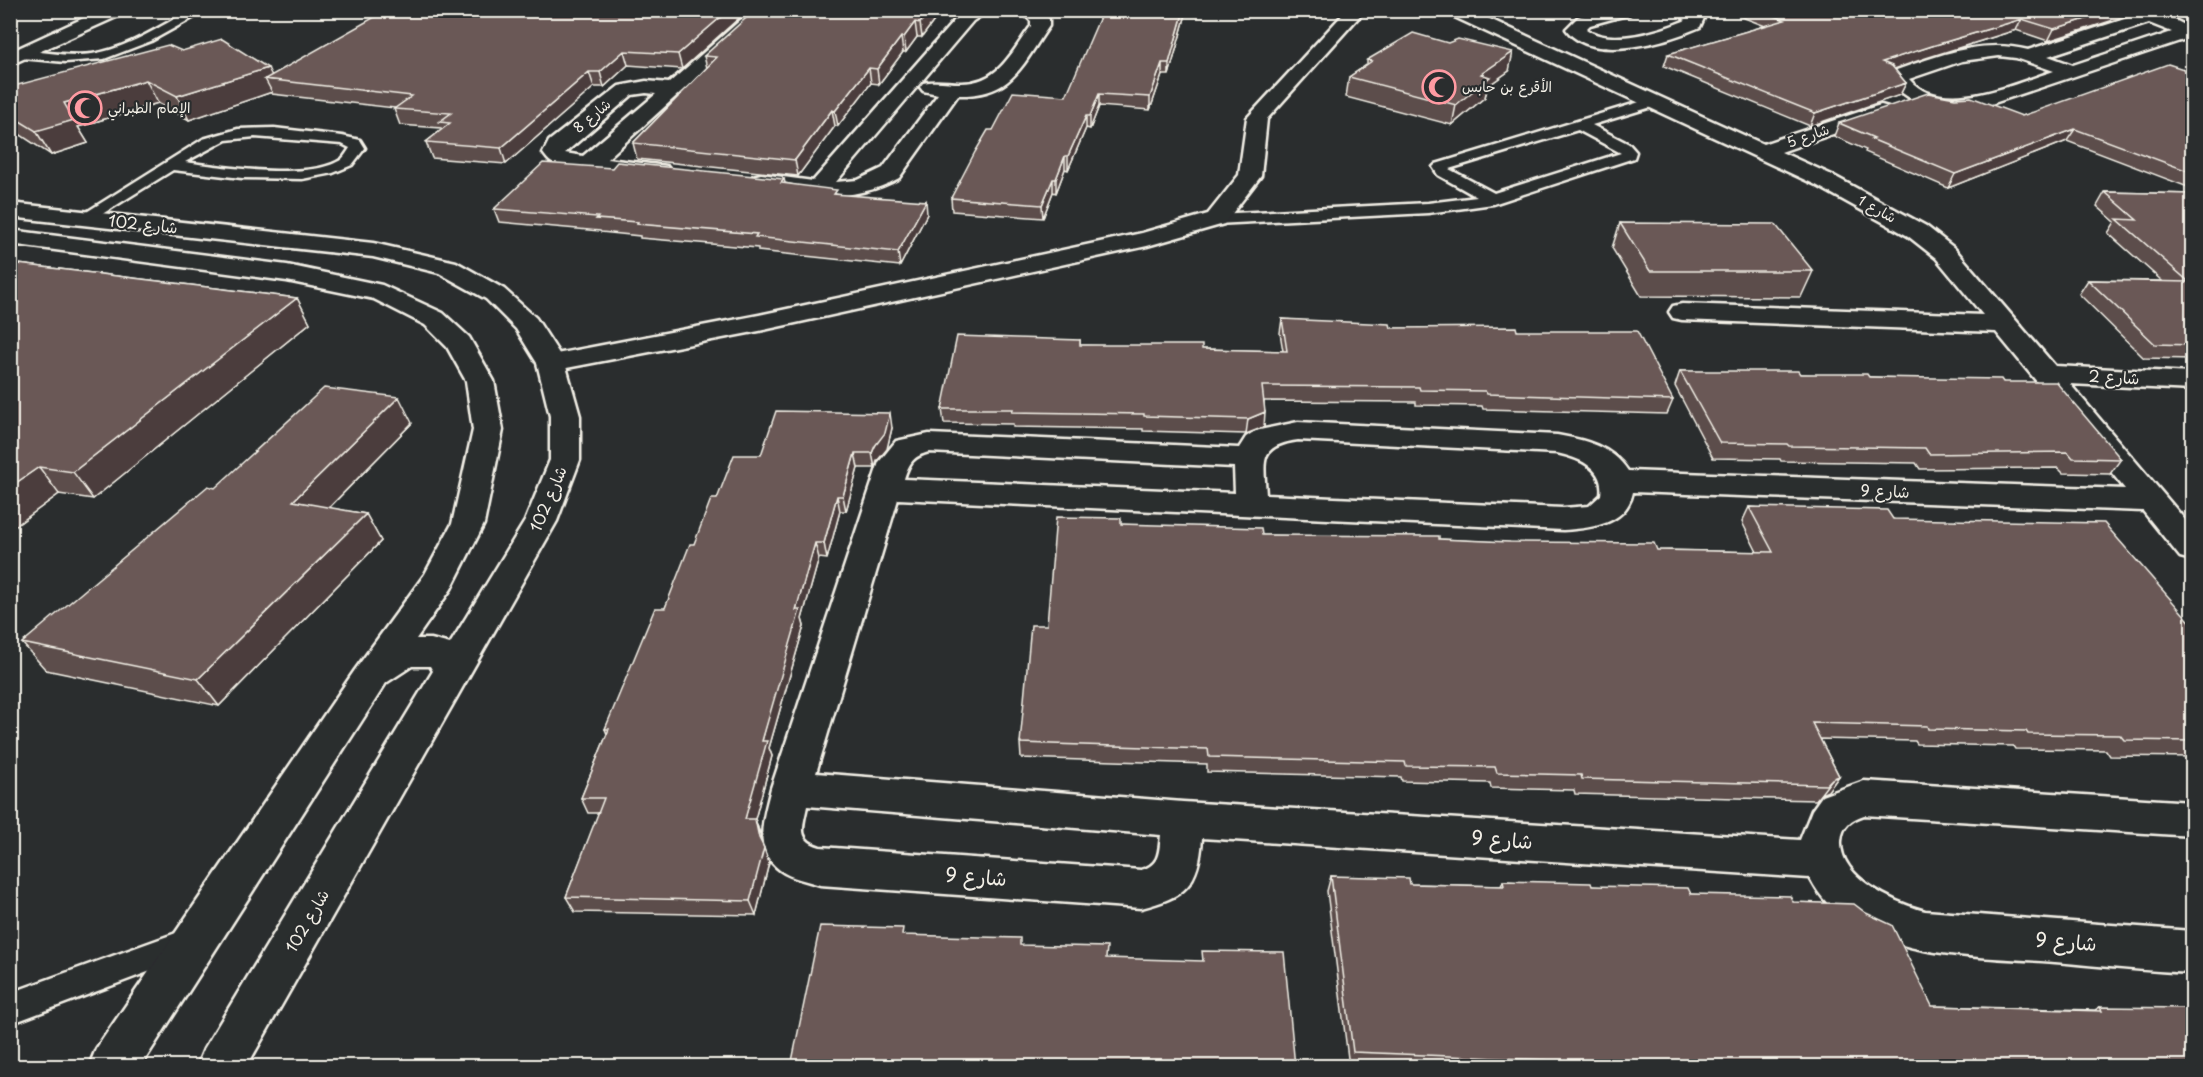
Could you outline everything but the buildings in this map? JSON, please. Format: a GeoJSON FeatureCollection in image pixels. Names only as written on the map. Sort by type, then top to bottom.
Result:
{"type":"FeatureCollection","features":[{"type":"Feature","properties":{"kind":"street"},"geometry":{"type":"LineString","coordinates":[[21,34],[75,10]]}},
{"type":"Feature","properties":{"kind":"street"},"geometry":{"type":"LineString","coordinates":[[16,57],[117,10]]}},
{"type":"Feature","properties":{"kind":"street"},"geometry":{"type":"LineString","coordinates":[[589,164],[763,10]]}},
{"type":"Feature","properties":{"kind":"street"},"geometry":{"type":"LineString","coordinates":[[820,187],[967,17],[982,10]]}},
{"type":"Feature","properties":{"kind":"street"},"geometry":{"type":"LineString","coordinates":[[910,84],[952,89],[975,88],[1001,80],[1040,26],[1040,19],[1027,10]]}},
{"type":"Feature","properties":{"kind":"street"},"geometry":{"type":"LineString","coordinates":[[551,363],[759,323],[1101,249],[1147,239],[1216,219],[1250,176],[1257,118],[1357,10]]}},
{"type":"Feature","properties":{"kind":"street","name":"شارع 1"},"geometry":{"type":"LineString","coordinates":[[1454,10],[1824,180],[1917,231],[1945,253],[2193,549]]}},
{"type":"Feature","properties":{"kind":"street"},"geometry":{"type":"LineString","coordinates":[[1587,38],[1575,29],[1577,25],[1624,10]]}},
{"type":"Feature","properties":{"kind":"street","name":"شارع 5"},"geometry":{"type":"LineString","coordinates":[[2072,70],[2028,56],[1998,51],[1966,54],[1901,75],[1899,79],[1901,84],[1909,90],[1923,96],[1941,101],[1972,102],[2121,55],[2187,33],[2182,28],[2128,10]]}},
{"type":"Feature","properties":{"kind":"street"},"geometry":{"type":"LineString","coordinates":[[1541,50],[1587,38],[1613,42],[1635,40],[1694,23],[1695,18],[1687,11]]}},
{"type":"Feature","properties":{"kind":"street","name":"شارع 5"},"geometry":{"type":"LineString","coordinates":[[2028,56],[2149,17]]}},
{"type":"Feature","properties":{"kind":"street"},"geometry":{"type":"LineString","coordinates":[[2121,55],[2151,65]]}},
{"type":"Feature","properties":{"kind":"street","name":"شارع 8"},"geometry":{"type":"LineString","coordinates":[[674,89],[646,87],[626,90],[557,146],[554,153],[564,161],[681,173]]}},
{"type":"Feature","properties":{"kind":"street"},"geometry":{"type":"LineString","coordinates":[[739,179],[846,189],[867,186],[891,173],[952,89]]}},
{"type":"Feature","properties":{"kind":"street","name":"شارع 5"},"geometry":{"type":"LineString","coordinates":[[1760,152],[1923,96]]}},
{"type":"Feature","properties":{"kind":"street","name":"شارع 102"},"geometry":{"type":"LineString","coordinates":[[10,210],[373,250],[447,267],[495,294],[526,324],[551,363],[565,416],[565,460],[542,521],[221,1066]]}},
{"type":"Feature","properties":{"kind":"street"},"geometry":{"type":"LineString","coordinates":[[199,261],[228,249],[236,242],[237,234]]}},
{"type":"Feature","properties":{"kind":"street","name":"شارع 102"},"geometry":{"type":"LineString","coordinates":[[10,237],[287,273],[382,293],[434,319],[459,343],[480,381],[488,430],[468,524],[439,580],[368,680],[113,1066]]}},
{"type":"Feature","properties":{"kind":"street"},"geometry":{"type":"LineString","coordinates":[[1682,312],[2004,324]]}},
{"type":"Feature","properties":{"kind":"street","name":"شارع 2"},"geometry":{"type":"LineString","coordinates":[[2046,374],[2190,383]]}},
{"type":"Feature","properties":{"kind":"street"},"geometry":{"type":"LineString","coordinates":[[886,488],[1251,505],[1563,519],[1601,513],[1613,503],[1619,492],[1614,471],[1602,460],[1581,450],[1557,444],[1298,431],[1281,432],[1264,437],[1253,447],[1249,458],[1251,505]]}},
{"type":"Feature","properties":{"kind":"street","name":"شارع 9"},"geometry":{"type":"LineString","coordinates":[[1183,819],[1179,856],[1172,876],[1164,883],[1141,889],[820,866],[796,858],[783,844],[782,827],[791,788],[894,462],[900,454],[916,445],[929,443],[1249,458]]}},
{"type":"Feature","properties":{"kind":"street","name":"شارع 9"},"geometry":{"type":"LineString","coordinates":[[1618,481],[2152,501]]}},
{"type":"Feature","properties":{"kind":"street"},"geometry":{"type":"LineString","coordinates":[[368,680],[381,666],[400,656],[420,651],[438,653],[450,660],[452,673]]}},
{"type":"Feature","properties":{"kind":"street","name":"شارع 9"},"geometry":{"type":"LineString","coordinates":[[791,788],[1183,819],[1821,860],[1844,891],[1870,911],[1898,924],[1925,931],[2193,952]]}},
{"type":"Feature","properties":{"kind":"street"},"geometry":{"type":"LineString","coordinates":[[1821,860],[1819,840],[1824,826],[1837,807],[1864,798],[2193,819]]}},
{"type":"Feature","properties":{"kind":"lane"},"geometry":{"type":"LineString","coordinates":[[16,57],[93,58],[114,53],[201,10]]}},
{"type":"Feature","properties":{"kind":"lane"},"geometry":{"type":"LineString","coordinates":[[1493,199],[1443,172],[1441,167],[1653,102]]}},
{"type":"Feature","properties":{"kind":"lane"},"geometry":{"type":"LineString","coordinates":[[1216,219],[1428,208],[1493,199],[1624,159],[1629,155],[1624,147],[1578,124]]}},
{"type":"Feature","properties":{"kind":"lane"},"geometry":{"type":"LineString","coordinates":[[85,218],[170,165],[217,137],[233,133],[342,140],[355,143],[358,148],[351,161],[306,174],[280,175],[170,165]]}},
{"type":"Feature","properties":{"kind":"lane"},"geometry":{"type":"LineString","coordinates":[[10,1009],[197,939]]}},
{"type":"Feature","properties":{"kind":"place","name":"الأقرع بن حابس"},"geometry":{"type":"Point","coordinates":[1439,87]}},
{"type":"Feature","properties":{"kind":"place","name":"الإمام الطبراني"},"geometry":{"type":"Point","coordinates":[85,108]}}]}
